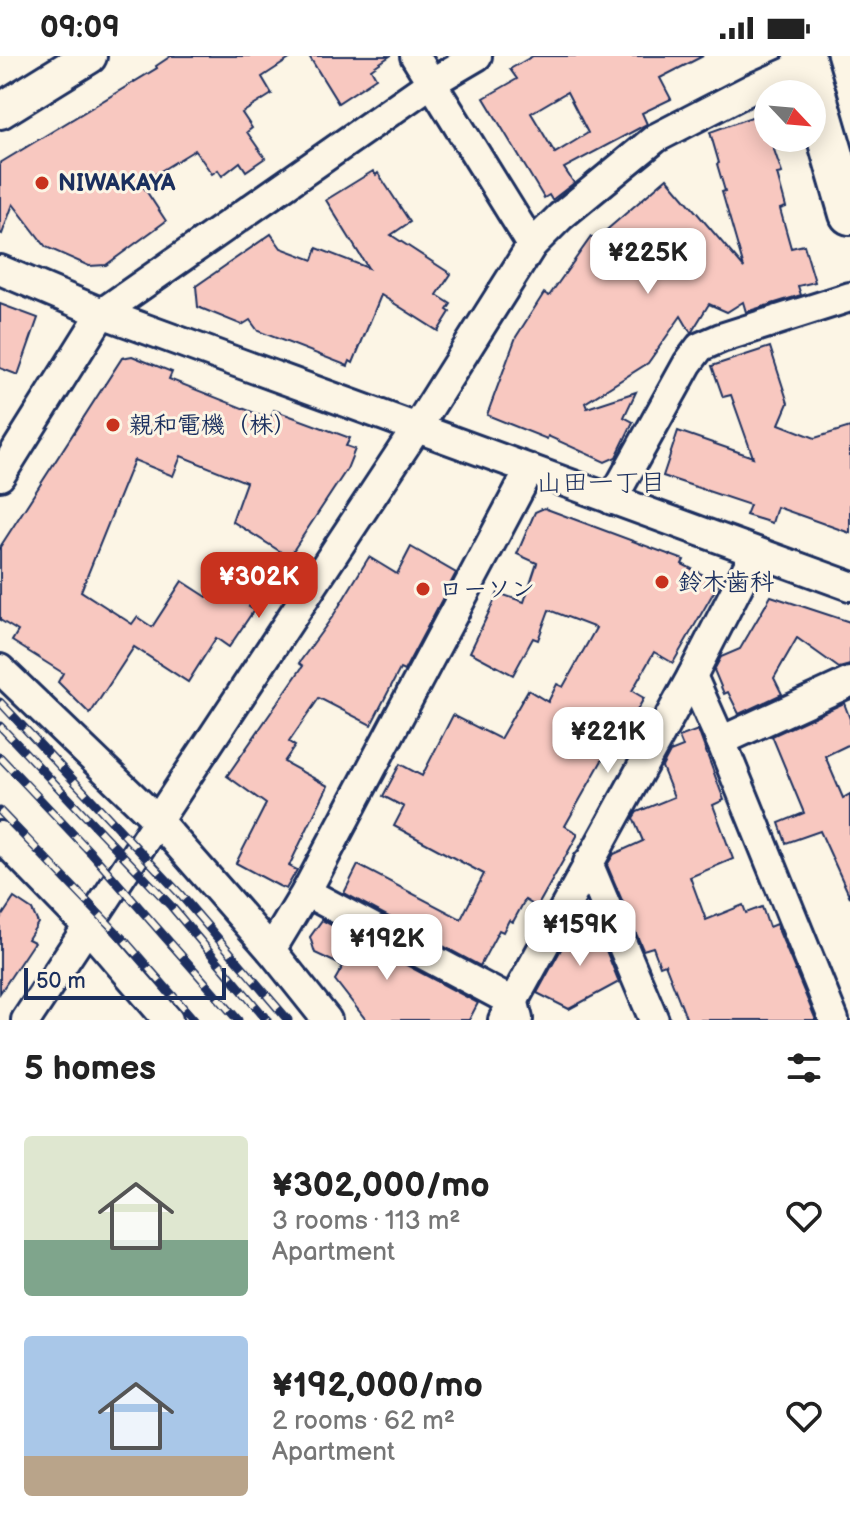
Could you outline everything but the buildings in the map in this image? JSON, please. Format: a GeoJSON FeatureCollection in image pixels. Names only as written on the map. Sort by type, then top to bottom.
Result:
{"type":"FeatureCollection","features":[{"type":"Feature","properties":{"kind":"highway"},"geometry":{"type":"LineString","coordinates":[[806,60],[850,214]]}},
{"type":"Feature","properties":{"kind":"main road"},"geometry":{"type":"LineString","coordinates":[[0,111],[89,56]]}},
{"type":"Feature","properties":{"kind":"street"},"geometry":{"type":"LineString","coordinates":[[415,56],[532,245]]}},
{"type":"Feature","properties":{"kind":"street"},"geometry":{"type":"LineString","coordinates":[[0,476],[102,313],[431,83],[477,56]]}},
{"type":"Feature","properties":{"kind":"street"},"geometry":{"type":"LineString","coordinates":[[26,1020],[416,429],[532,245],[561,216],[656,138],[806,60]]}},
{"type":"Feature","properties":{"kind":"street"},"geometry":{"type":"LineString","coordinates":[[0,270],[102,313],[850,586]]}},
{"type":"Feature","properties":{"kind":"street"},"geometry":{"type":"LineString","coordinates":[[612,500],[688,363],[700,347],[850,297]]}},
{"type":"Feature","properties":{"kind":"street"},"geometry":{"type":"LineString","coordinates":[[271,950],[306,892],[530,469]]}},
{"type":"Feature","properties":{"kind":"street"},"geometry":{"type":"LineString","coordinates":[[306,892],[511,1014],[588,863],[692,676],[755,553]]}},
{"type":"Feature","properties":{"kind":"street"},"geometry":{"type":"LineString","coordinates":[[0,669],[157,820],[271,950],[327,1020]]}},
{"type":"Feature","properties":{"kind":"street"},"geometry":{"type":"LineString","coordinates":[[692,676],[834,1020]]}},
{"type":"Feature","properties":{"kind":"street"},"geometry":{"type":"LineString","coordinates":[[721,741],[850,682]]}},
{"type":"Feature","properties":{"kind":"street"},"geometry":{"type":"LineString","coordinates":[[0,836],[86,925],[168,1020]]}},
{"type":"Feature","properties":{"kind":"street"},"geometry":{"type":"LineString","coordinates":[[588,863],[654,1020]]}},
{"type":"Feature","properties":{"kind":"railway"},"geometry":{"type":"LineString","coordinates":[[0,702],[179,893],[288,1020]]}},
{"type":"Feature","properties":{"kind":"railway"},"geometry":{"type":"LineString","coordinates":[[0,726],[171,906],[267,1020]]}},
{"type":"Feature","properties":{"kind":"railway"},"geometry":{"type":"LineString","coordinates":[[0,757],[92,854],[238,1020]]}},
{"type":"Feature","properties":{"kind":"railway"},"geometry":{"type":"LineString","coordinates":[[0,811],[124,940],[194,1020]]}},
{"type":"Feature","properties":{"kind":"place","name":"NIWAKAYA"},"geometry":{"type":"Point","coordinates":[42,183]}},
{"type":"Feature","properties":{"kind":"place","name":"親和電機（株）"},"geometry":{"type":"Point","coordinates":[113,425]}},
{"type":"Feature","properties":{"kind":"place","name":"鈴木歯科"},"geometry":{"type":"Point","coordinates":[662,582]}},
{"type":"Feature","properties":{"kind":"place","name":"ローソン"},"geometry":{"type":"Point","coordinates":[423,589]}},
{"type":"Feature","properties":{"kind":"district","name":"山田一丁目"},"geometry":{"type":"Point","coordinates":[601,483]}}]}
